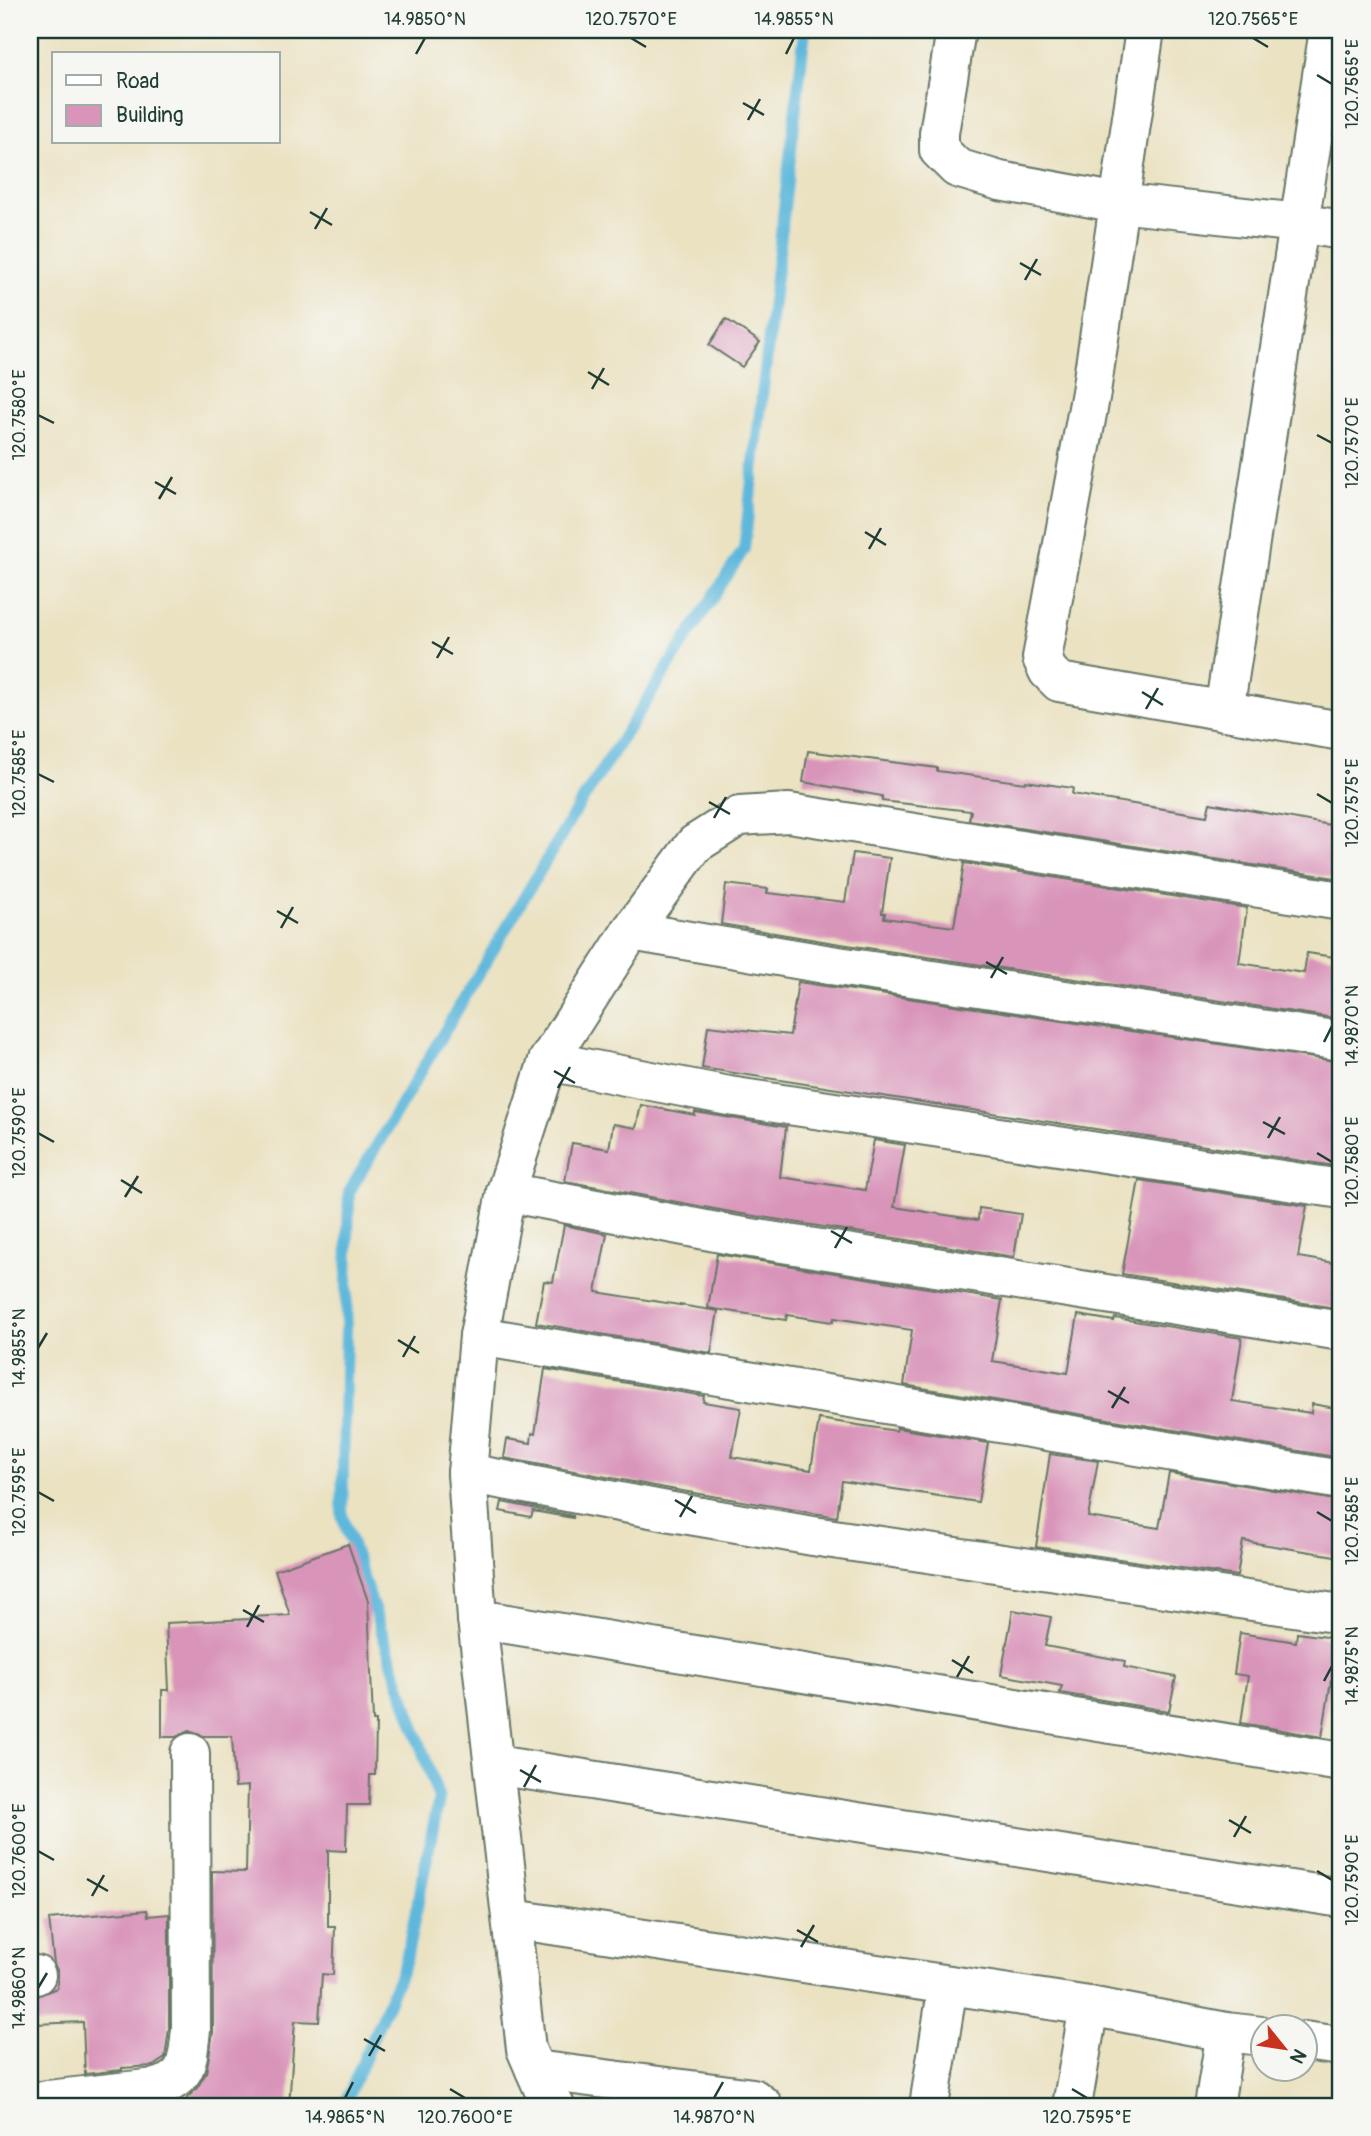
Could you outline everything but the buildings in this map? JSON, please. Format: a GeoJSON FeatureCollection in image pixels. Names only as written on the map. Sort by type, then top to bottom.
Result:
{"type":"FeatureCollection","features":[{"type":"Feature","properties":{"kind":"street"},"geometry":{"type":"LineString","coordinates":[[956,30],[939,133],[939,150],[957,168],[1000,181],[1119,203],[1341,230]]}},
{"type":"Feature","properties":{"kind":"street"},"geometry":{"type":"LineString","coordinates":[[1145,30],[1091,391],[1042,658],[1048,671],[1059,682],[1341,731]]}},
{"type":"Feature","properties":{"kind":"street"},"geometry":{"type":"LineString","coordinates":[[1224,711],[1329,30]]}},
{"type":"Feature","properties":{"kind":"street"},"geometry":{"type":"LineString","coordinates":[[555,2106],[526,2049],[477,1619],[467,1473],[479,1336],[506,1192],[548,1061],[631,930],[695,844],[739,816],[789,813],[1341,901]]}},
{"type":"Feature","properties":{"kind":"street"},"geometry":{"type":"LineString","coordinates":[[631,930],[831,965],[1341,1041]]}},
{"type":"Feature","properties":{"kind":"street"},"geometry":{"type":"LineString","coordinates":[[548,1061],[743,1098],[1341,1189]]}},
{"type":"Feature","properties":{"kind":"street"},"geometry":{"type":"LineString","coordinates":[[506,1192],[732,1235],[1341,1331]]}},
{"type":"Feature","properties":{"kind":"street"},"geometry":{"type":"LineString","coordinates":[[479,1336],[1341,1480]]}},
{"type":"Feature","properties":{"kind":"street"},"geometry":{"type":"LineString","coordinates":[[467,1473],[813,1536],[1341,1614]]}},
{"type":"Feature","properties":{"kind":"street"},"geometry":{"type":"LineString","coordinates":[[477,1619],[1341,1762]]}},
{"type":"Feature","properties":{"kind":"street"},"geometry":{"type":"LineString","coordinates":[[30,2102],[156,2088],[171,2084],[181,2076],[186,2065],[191,2030],[190,1753]]}},
{"type":"Feature","properties":{"kind":"street"},"geometry":{"type":"LineString","coordinates":[[495,1765],[1341,1898]]}},
{"type":"Feature","properties":{"kind":"street"},"geometry":{"type":"LineString","coordinates":[[512,1919],[1089,2006],[1244,2034],[1214,2106]]}},
{"type":"Feature","properties":{"kind":"street"},"geometry":{"type":"LineString","coordinates":[[929,2106],[948,1985]]}},
{"type":"Feature","properties":{"kind":"street"},"geometry":{"type":"LineString","coordinates":[[1072,2106],[1089,2006]]}},
{"type":"Feature","properties":{"kind":"street"},"geometry":{"type":"LineString","coordinates":[[1318,2043],[1341,2046]]}},
{"type":"Feature","properties":{"kind":"street"},"geometry":{"type":"LineString","coordinates":[[535,2070],[753,2098],[763,2106]]}},
{"type":"Feature","properties":{"kind":"waterway"},"geometry":{"type":"LineString","coordinates":[[344,2106],[406,1960],[439,1799],[342,1516],[349,1192],[575,812],[744,549],[805,30]]}}]}
